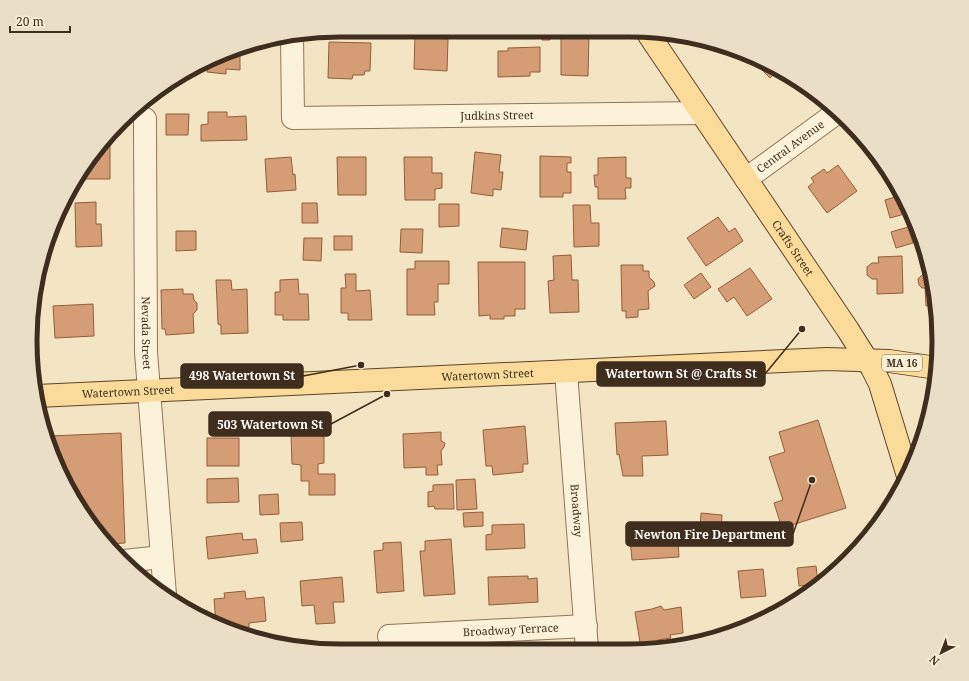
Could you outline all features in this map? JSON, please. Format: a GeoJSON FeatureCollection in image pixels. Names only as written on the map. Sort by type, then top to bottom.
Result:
{"type":"FeatureCollection","features":[{"type":"Feature","properties":{"kind":"main road","name":"Crafts Street"},"geometry":{"type":"LineString","coordinates":[[650,38],[867,360],[884,394],[905,466]]}},
{"type":"Feature","properties":{"kind":"main road","name":"Watertown Street"},"geometry":{"type":"LineString","coordinates":[[42,396],[827,359],[894,362],[930,367]]}},
{"type":"Feature","properties":{"kind":"street","name":"Judkins Street"},"geometry":{"type":"LineString","coordinates":[[292,41],[293,118],[702,113]]}},
{"type":"Feature","properties":{"kind":"street","name":"Central Avenue"},"geometry":{"type":"LineString","coordinates":[[746,179],[833,116]]}},
{"type":"Feature","properties":{"kind":"street","name":"Nevada Street"},"geometry":{"type":"LineString","coordinates":[[145,119],[146,352],[164,587]]}},
{"type":"Feature","properties":{"kind":"street","name":"Broadway"},"geometry":{"type":"LineString","coordinates":[[566,372],[587,644]]}},
{"type":"Feature","properties":{"kind":"street"},"geometry":{"type":"LineString","coordinates":[[131,560],[162,557]]}},
{"type":"Feature","properties":{"kind":"street","name":"Broadway Terrace"},"geometry":{"type":"LineString","coordinates":[[389,636],[586,626]]}},
{"type":"Feature","properties":{"kind":"building"},"geometry":{"type":"Polygon","coordinates":[[[415,37],[442,37],[442,39],[448,39],[447,71],[414,69],[415,37]]]}},
{"type":"Feature","properties":{"kind":"building"},"geometry":{"type":"Polygon","coordinates":[[[542,37],[550,37],[550,40],[542,40],[542,37]]]}},
{"type":"Feature","properties":{"kind":"building"},"geometry":{"type":"Polygon","coordinates":[[[561,37],[589,37],[588,76],[561,75],[561,37]]]}},
{"type":"Feature","properties":{"kind":"building"},"geometry":{"type":"Polygon","coordinates":[[[329,42],[371,43],[370,71],[365,71],[364,75],[353,75],[352,79],[328,78],[329,42]]]}},
{"type":"Feature","properties":{"kind":"building"},"geometry":{"type":"Polygon","coordinates":[[[540,47],[540,72],[530,72],[530,76],[498,77],[498,51],[508,51],[508,48],[540,47]]]}},
{"type":"Feature","properties":{"kind":"building"},"geometry":{"type":"Polygon","coordinates":[[[240,54],[240,70],[226,69],[226,74],[207,72],[208,67],[240,54]]]}},
{"type":"Feature","properties":{"kind":"building"},"geometry":{"type":"Polygon","coordinates":[[[758,66],[774,74],[770,78],[758,66]]]}},
{"type":"Feature","properties":{"kind":"building"},"geometry":{"type":"Polygon","coordinates":[[[208,112],[227,112],[227,117],[246,116],[247,140],[201,141],[201,125],[208,124],[208,112]]]}},
{"type":"Feature","properties":{"kind":"building"},"geometry":{"type":"Polygon","coordinates":[[[166,114],[189,114],[188,135],[166,135],[166,114]]]}},
{"type":"Feature","properties":{"kind":"building"},"geometry":{"type":"Polygon","coordinates":[[[110,143],[110,179],[85,179],[88,172],[110,143]]]}},
{"type":"Feature","properties":{"kind":"building"},"geometry":{"type":"Polygon","coordinates":[[[475,152],[501,155],[499,172],[503,172],[501,190],[493,189],[493,196],[471,193],[475,152]]]}},
{"type":"Feature","properties":{"kind":"building"},"geometry":{"type":"Polygon","coordinates":[[[540,156],[571,157],[571,163],[567,163],[567,172],[571,172],[571,193],[563,193],[563,197],[540,197],[540,156]]]}},
{"type":"Feature","properties":{"kind":"building"},"geometry":{"type":"Polygon","coordinates":[[[291,157],[293,175],[295,174],[296,190],[267,192],[265,159],[291,157]]]}},
{"type":"Feature","properties":{"kind":"building"},"geometry":{"type":"Polygon","coordinates":[[[337,157],[366,157],[366,195],[338,195],[337,157]]]}},
{"type":"Feature","properties":{"kind":"building"},"geometry":{"type":"Polygon","coordinates":[[[404,157],[432,157],[432,173],[442,173],[442,188],[435,189],[435,200],[405,200],[404,157]]]}},
{"type":"Feature","properties":{"kind":"building"},"geometry":{"type":"Polygon","coordinates":[[[626,157],[626,178],[631,178],[631,188],[625,188],[626,199],[598,199],[598,187],[595,187],[594,175],[598,175],[598,158],[626,157]]]}},
{"type":"Feature","properties":{"kind":"building"},"geometry":{"type":"Polygon","coordinates":[[[838,165],[857,191],[827,213],[808,187],[814,182],[811,178],[824,169],[827,173],[838,165]]]}},
{"type":"Feature","properties":{"kind":"building"},"geometry":{"type":"Polygon","coordinates":[[[896,197],[905,214],[890,218],[885,200],[896,197]]]}},
{"type":"Feature","properties":{"kind":"building"},"geometry":{"type":"Polygon","coordinates":[[[96,202],[96,224],[101,224],[102,246],[76,247],[75,203],[96,202]]]}},
{"type":"Feature","properties":{"kind":"building"},"geometry":{"type":"Polygon","coordinates":[[[302,203],[317,203],[318,223],[302,223],[302,203]]]}},
{"type":"Feature","properties":{"kind":"building"},"geometry":{"type":"Polygon","coordinates":[[[439,204],[459,204],[459,226],[439,227],[439,204]]]}},
{"type":"Feature","properties":{"kind":"building"},"geometry":{"type":"Polygon","coordinates":[[[573,205],[590,205],[591,223],[599,223],[599,246],[574,247],[573,205]]]}},
{"type":"Feature","properties":{"kind":"building"},"geometry":{"type":"Polygon","coordinates":[[[718,217],[729,232],[735,228],[743,241],[706,266],[687,238],[718,217]]]}},
{"type":"Feature","properties":{"kind":"building"},"geometry":{"type":"Polygon","coordinates":[[[908,227],[913,243],[896,248],[891,232],[908,227]]]}},
{"type":"Feature","properties":{"kind":"building"},"geometry":{"type":"Polygon","coordinates":[[[502,228],[528,231],[526,250],[500,247],[502,228]]]}},
{"type":"Feature","properties":{"kind":"building"},"geometry":{"type":"Polygon","coordinates":[[[401,229],[423,229],[422,253],[400,252],[401,229]]]}},
{"type":"Feature","properties":{"kind":"building"},"geometry":{"type":"Polygon","coordinates":[[[176,231],[196,231],[196,250],[176,251],[176,231]]]}},
{"type":"Feature","properties":{"kind":"building"},"geometry":{"type":"Polygon","coordinates":[[[334,236],[352,236],[352,250],[334,250],[334,236]]]}},
{"type":"Feature","properties":{"kind":"building"},"geometry":{"type":"Polygon","coordinates":[[[304,238],[322,238],[321,261],[303,260],[304,238]]]}},
{"type":"Feature","properties":{"kind":"building"},"geometry":{"type":"Polygon","coordinates":[[[571,255],[572,280],[578,280],[579,312],[550,313],[548,281],[554,280],[553,256],[571,255]]]}},
{"type":"Feature","properties":{"kind":"building"},"geometry":{"type":"Polygon","coordinates":[[[902,256],[903,293],[877,294],[877,279],[872,279],[867,275],[867,267],[872,263],[879,263],[878,257],[902,256]]]}},
{"type":"Feature","properties":{"kind":"building"},"geometry":{"type":"Polygon","coordinates":[[[415,261],[449,261],[449,284],[438,284],[438,302],[434,302],[435,315],[407,315],[407,269],[415,269],[415,261]]]}},
{"type":"Feature","properties":{"kind":"building"},"geometry":{"type":"Polygon","coordinates":[[[478,262],[525,262],[525,309],[515,309],[515,316],[504,316],[504,319],[490,319],[490,315],[479,316],[478,262]]]}},
{"type":"Feature","properties":{"kind":"building"},"geometry":{"type":"Polygon","coordinates":[[[621,265],[643,265],[643,271],[649,271],[649,277],[654,282],[655,286],[648,291],[649,309],[638,310],[638,317],[626,318],[626,311],[622,311],[621,265]]]}},
{"type":"Feature","properties":{"kind":"building"},"geometry":{"type":"Polygon","coordinates":[[[750,268],[772,299],[747,316],[734,297],[727,302],[718,289],[750,268]]]}},
{"type":"Feature","properties":{"kind":"building"},"geometry":{"type":"Polygon","coordinates":[[[701,273],[711,287],[694,299],[684,285],[701,273]]]}},
{"type":"Feature","properties":{"kind":"building"},"geometry":{"type":"Polygon","coordinates":[[[345,274],[356,274],[356,291],[370,290],[372,320],[348,320],[348,313],[341,313],[341,288],[346,288],[345,274]]]}},
{"type":"Feature","properties":{"kind":"building"},"geometry":{"type":"Polygon","coordinates":[[[925,274],[926,281],[929,306],[926,306],[925,288],[922,288],[919,285],[918,279],[925,274]]]}},
{"type":"Feature","properties":{"kind":"building"},"geometry":{"type":"Polygon","coordinates":[[[298,279],[299,294],[308,294],[309,320],[283,320],[283,315],[275,315],[275,292],[280,292],[280,280],[298,279]]]}},
{"type":"Feature","properties":{"kind":"building"},"geometry":{"type":"Polygon","coordinates":[[[216,280],[231,280],[232,290],[247,289],[248,333],[221,334],[221,325],[218,324],[216,280]]]}},
{"type":"Feature","properties":{"kind":"building"},"geometry":{"type":"Polygon","coordinates":[[[183,289],[183,294],[193,294],[194,300],[197,303],[197,310],[193,314],[194,333],[166,335],[165,329],[162,329],[161,290],[183,289]]]}},
{"type":"Feature","properties":{"kind":"building"},"geometry":{"type":"Polygon","coordinates":[[[93,304],[94,336],[55,338],[53,306],[93,304]]]}},
{"type":"Feature","properties":{"kind":"building"},"geometry":{"type":"Polygon","coordinates":[[[818,420],[846,508],[782,528],[774,503],[783,500],[769,457],[785,452],[779,432],[818,420]]]}},
{"type":"Feature","properties":{"kind":"building"},"geometry":{"type":"Polygon","coordinates":[[[666,421],[668,455],[642,456],[643,476],[623,476],[619,454],[617,455],[615,423],[666,421]]]}},
{"type":"Feature","properties":{"kind":"building"},"geometry":{"type":"Polygon","coordinates":[[[525,426],[528,464],[523,464],[523,472],[493,475],[492,466],[486,466],[483,430],[525,426]]]}},
{"type":"Feature","properties":{"kind":"building"},"geometry":{"type":"Polygon","coordinates":[[[441,432],[441,441],[445,443],[441,451],[442,465],[437,465],[438,475],[426,475],[426,467],[404,468],[403,434],[441,432]]]}},
{"type":"Feature","properties":{"kind":"building"},"geometry":{"type":"Polygon","coordinates":[[[121,433],[125,543],[115,544],[88,509],[68,475],[52,436],[121,433]]]}},
{"type":"Feature","properties":{"kind":"building"},"geometry":{"type":"Polygon","coordinates":[[[324,434],[324,463],[318,464],[318,474],[335,474],[335,495],[309,495],[309,481],[301,481],[301,465],[292,464],[291,435],[324,434]]]}},
{"type":"Feature","properties":{"kind":"building"},"geometry":{"type":"Polygon","coordinates":[[[207,438],[239,438],[239,466],[207,466],[207,438]]]}},
{"type":"Feature","properties":{"kind":"building"},"geometry":{"type":"Polygon","coordinates":[[[238,478],[239,502],[207,503],[207,479],[238,478]]]}},
{"type":"Feature","properties":{"kind":"building"},"geometry":{"type":"Polygon","coordinates":[[[475,479],[477,509],[457,510],[456,480],[475,479]]]}},
{"type":"Feature","properties":{"kind":"building"},"geometry":{"type":"Polygon","coordinates":[[[453,484],[454,509],[435,509],[434,506],[428,507],[428,492],[433,491],[433,485],[453,484]]]}},
{"type":"Feature","properties":{"kind":"building"},"geometry":{"type":"Polygon","coordinates":[[[278,494],[279,514],[260,515],[259,495],[278,494]]]}},
{"type":"Feature","properties":{"kind":"building"},"geometry":{"type":"Polygon","coordinates":[[[483,512],[483,526],[464,527],[463,513],[483,512]]]}},
{"type":"Feature","properties":{"kind":"building"},"geometry":{"type":"Polygon","coordinates":[[[701,513],[722,515],[721,534],[700,533],[701,513]]]}},
{"type":"Feature","properties":{"kind":"building"},"geometry":{"type":"Polygon","coordinates":[[[302,522],[303,540],[281,542],[280,523],[302,522]]]}},
{"type":"Feature","properties":{"kind":"building"},"geometry":{"type":"Polygon","coordinates":[[[524,524],[525,548],[486,550],[486,535],[492,534],[492,525],[524,524]]]}},
{"type":"Feature","properties":{"kind":"building"},"geometry":{"type":"Polygon","coordinates":[[[242,533],[243,540],[256,539],[258,553],[208,559],[206,537],[242,533]]]}},
{"type":"Feature","properties":{"kind":"building"},"geometry":{"type":"Polygon","coordinates":[[[661,533],[661,539],[678,538],[679,557],[632,560],[630,539],[648,537],[648,534],[661,533]]]}},
{"type":"Feature","properties":{"kind":"building"},"geometry":{"type":"Polygon","coordinates":[[[451,539],[455,594],[424,596],[420,551],[425,551],[425,541],[451,539]]]}},
{"type":"Feature","properties":{"kind":"building"},"geometry":{"type":"Polygon","coordinates":[[[401,542],[404,591],[377,593],[374,551],[383,550],[383,543],[401,542]]]}},
{"type":"Feature","properties":{"kind":"building"},"geometry":{"type":"Polygon","coordinates":[[[816,566],[817,578],[808,585],[799,586],[797,568],[816,566]]]}},
{"type":"Feature","properties":{"kind":"building"},"geometry":{"type":"Polygon","coordinates":[[[763,569],[766,596],[741,598],[738,571],[763,569]]]}},
{"type":"Feature","properties":{"kind":"building"},"geometry":{"type":"Polygon","coordinates":[[[528,576],[528,579],[537,578],[538,602],[489,605],[488,577],[528,576]]]}},
{"type":"Feature","properties":{"kind":"building"},"geometry":{"type":"Polygon","coordinates":[[[342,577],[344,602],[333,602],[335,623],[316,624],[314,605],[302,606],[300,581],[342,577]]]}},
{"type":"Feature","properties":{"kind":"building"},"geometry":{"type":"Polygon","coordinates":[[[245,591],[246,599],[264,597],[266,621],[249,623],[249,627],[242,628],[215,617],[214,599],[225,598],[224,593],[245,591]]]}},
{"type":"Feature","properties":{"kind":"building"},"geometry":{"type":"Polygon","coordinates":[[[661,606],[664,610],[681,607],[683,633],[670,635],[671,638],[658,640],[655,642],[642,643],[640,642],[635,612],[661,606]]]}},
{"type":"Feature","properties":{"kind":"place","name":"Watertown St @ Crafts St"},"geometry":{"type":"Point","coordinates":[802,329]}},
{"type":"Feature","properties":{"kind":"place","name":"498 Watertown St"},"geometry":{"type":"Point","coordinates":[361,365]}},
{"type":"Feature","properties":{"kind":"place","name":"503 Watertown St"},"geometry":{"type":"Point","coordinates":[387,394]}},
{"type":"Feature","properties":{"kind":"place","name":"Newton Fire Department"},"geometry":{"type":"Point","coordinates":[812,480]}}]}
